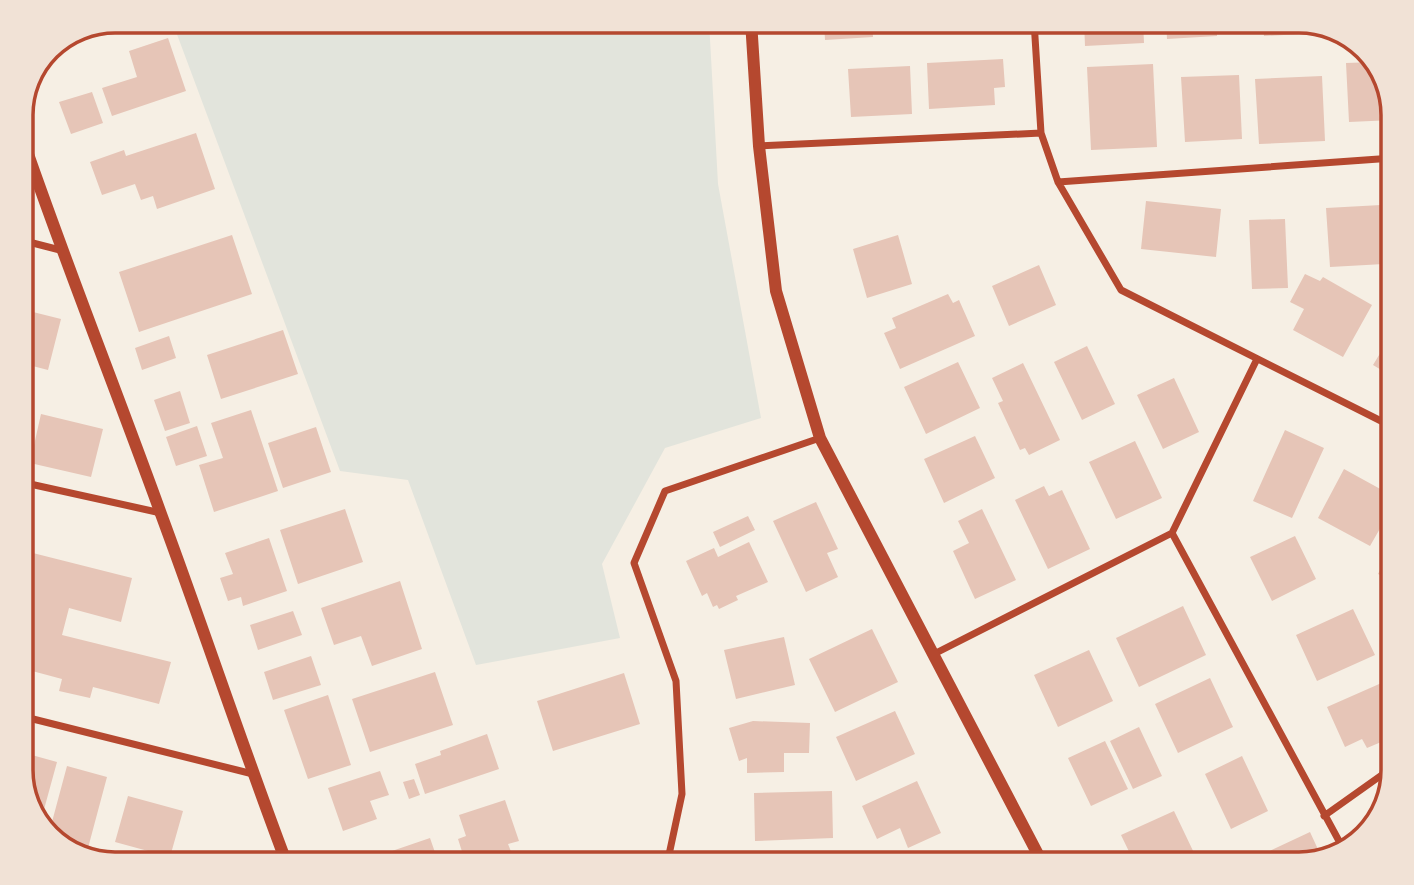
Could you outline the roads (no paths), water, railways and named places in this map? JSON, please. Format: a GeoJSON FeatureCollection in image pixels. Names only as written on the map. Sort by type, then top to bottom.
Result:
{"type":"FeatureCollection","features":[{"type":"Feature","properties":{"kind":"street"},"geometry":{"type":"LineString","coordinates":[[752,33],[759,146],[776,290],[820,438],[1037,852]]}},
{"type":"Feature","properties":{"kind":"street"},"geometry":{"type":"LineString","coordinates":[[1035,33],[1041,133],[1058,182],[1121,290],[1381,421]]}},
{"type":"Feature","properties":{"kind":"street"},"geometry":{"type":"LineString","coordinates":[[759,146],[1041,133]]}},
{"type":"Feature","properties":{"kind":"street"},"geometry":{"type":"LineString","coordinates":[[1058,182],[1381,159]]}},
{"type":"Feature","properties":{"kind":"street"},"geometry":{"type":"LineString","coordinates":[[33,169],[283,852]]}},
{"type":"Feature","properties":{"kind":"street"},"geometry":{"type":"LineString","coordinates":[[33,243],[61,250]]}},
{"type":"Feature","properties":{"kind":"street"},"geometry":{"type":"LineString","coordinates":[[932,655],[1172,533],[1257,359]]}},
{"type":"Feature","properties":{"kind":"street"},"geometry":{"type":"LineString","coordinates":[[670,852],[682,793],[676,681],[634,563],[665,491],[820,438]]}},
{"type":"Feature","properties":{"kind":"street"},"geometry":{"type":"LineString","coordinates":[[33,485],[161,513]]}},
{"type":"Feature","properties":{"kind":"street"},"geometry":{"type":"LineString","coordinates":[[1172,533],[1339,841]]}},
{"type":"Feature","properties":{"kind":"street"},"geometry":{"type":"LineString","coordinates":[[33,719],[253,774]]}},
{"type":"Feature","properties":{"kind":"street"},"geometry":{"type":"LineString","coordinates":[[1324,816],[1380,776]]}}]}
